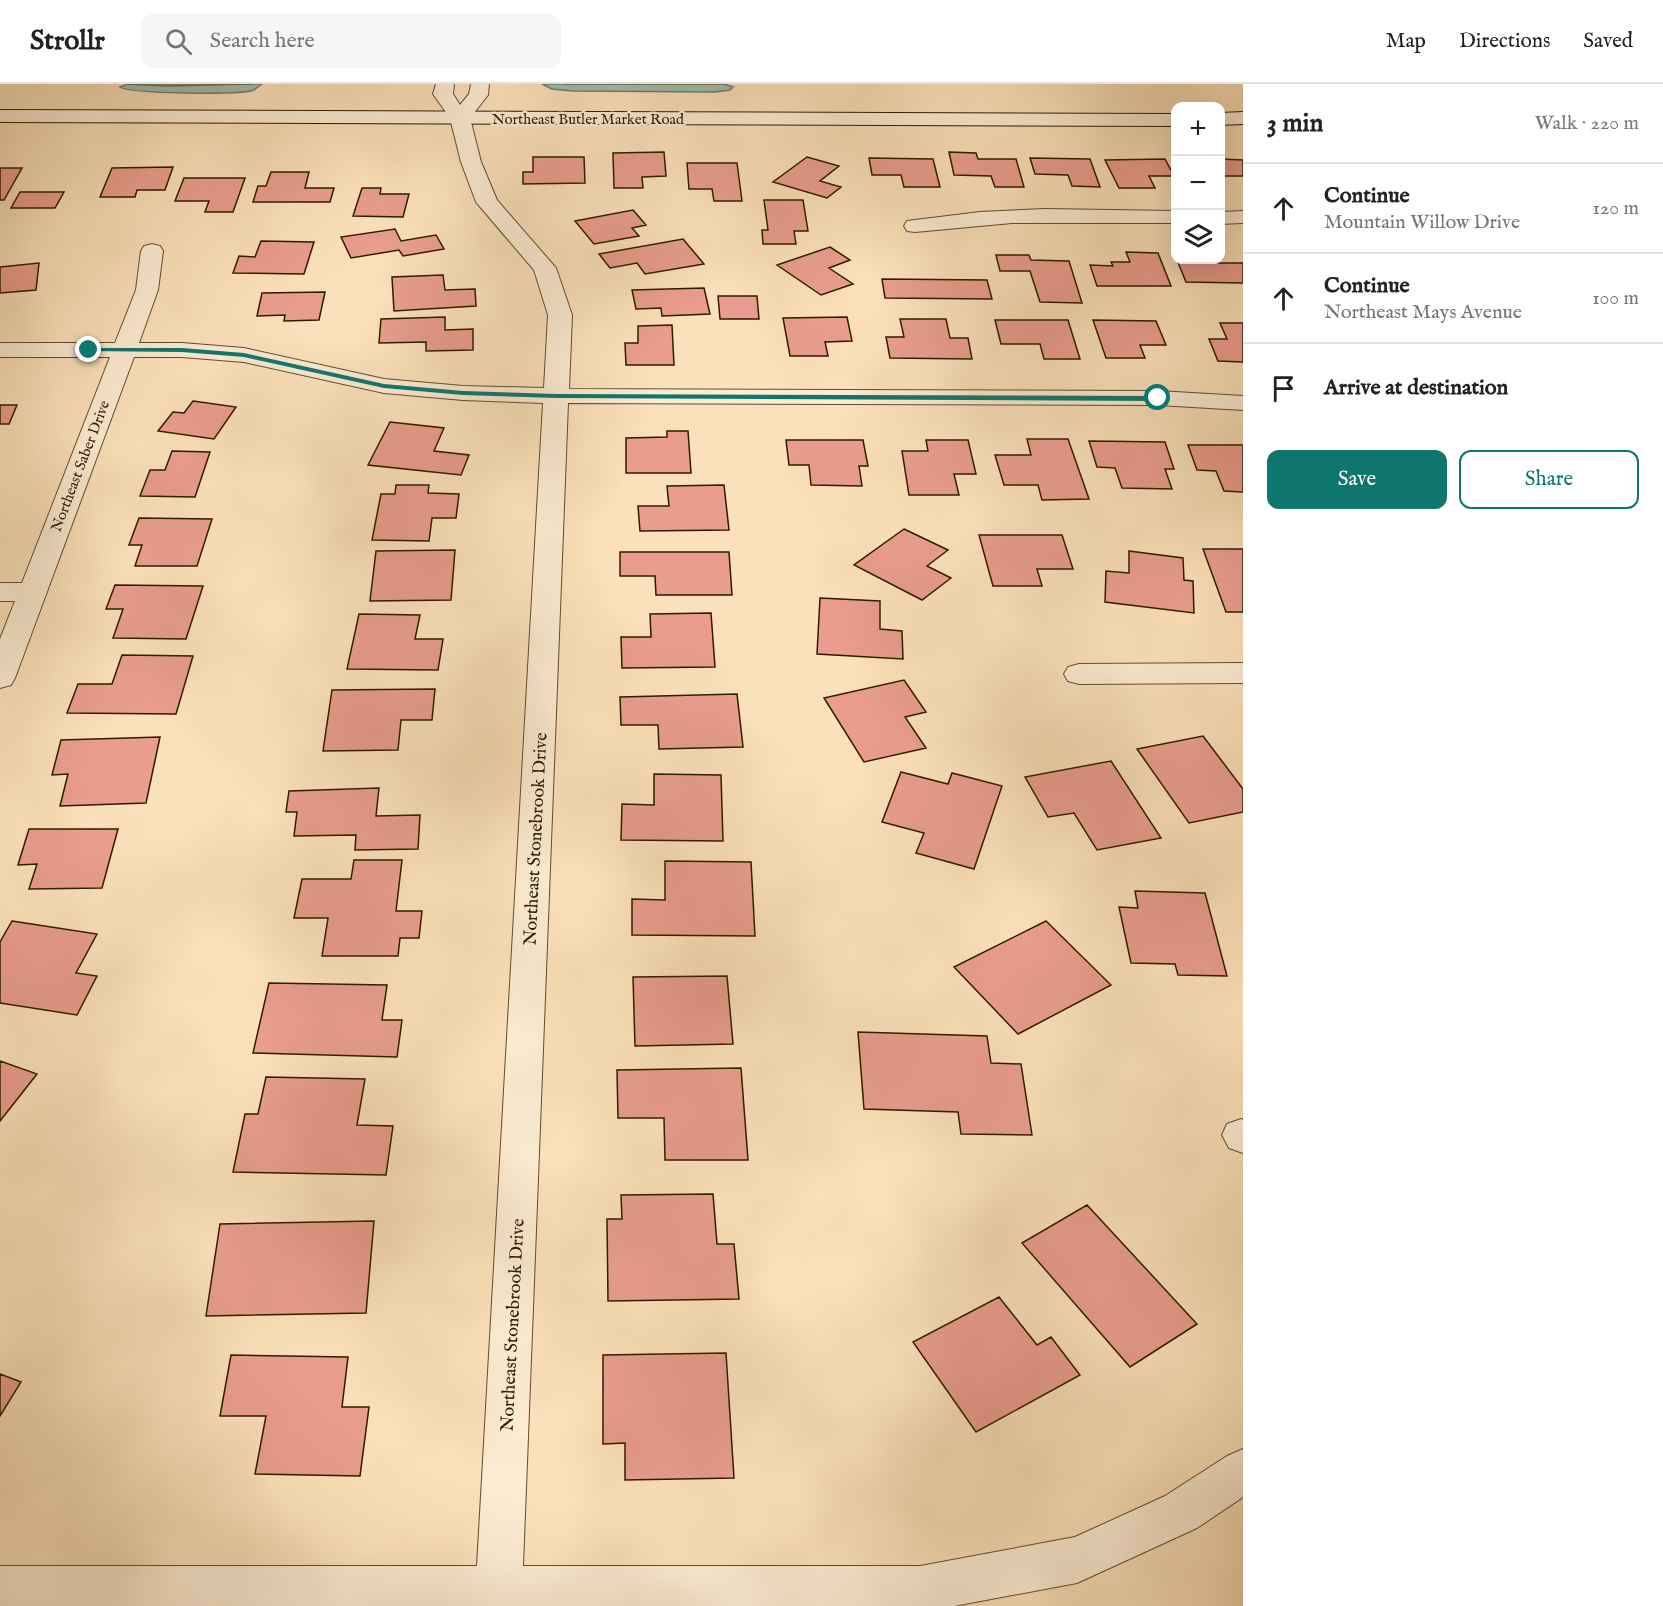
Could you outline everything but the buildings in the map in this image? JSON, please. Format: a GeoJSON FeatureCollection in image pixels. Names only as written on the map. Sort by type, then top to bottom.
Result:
{"type":"FeatureCollection","features":[{"type":"Feature","properties":{"kind":"street","name":"Northeast Stonebrook Drive"},"geometry":{"type":"LineString","coordinates":[[445,84],[443,94],[460,118],[471,162],[487,202],[545,268],[560,315],[499,1589]]}},
{"type":"Feature","properties":{"kind":"street"},"geometry":{"type":"LineString","coordinates":[[460,118],[478,95],[480,84]]}},
{"type":"Feature","properties":{"kind":"street","name":"Northeast Butler Market Road"},"geometry":{"type":"LineString","coordinates":[[0,116],[1171,120]]}},
{"type":"Feature","properties":{"kind":"street"},"geometry":{"type":"LineString","coordinates":[[1225,119],[1243,118]]}},
{"type":"Feature","properties":{"kind":"street"},"geometry":{"type":"LineString","coordinates":[[915,226],[954,219],[1010,216],[1171,217]]}},
{"type":"Feature","properties":{"kind":"street"},"geometry":{"type":"LineString","coordinates":[[1225,218],[1243,217]]}},
{"type":"Feature","properties":{"kind":"street","name":"Northeast Saber Drive"},"geometry":{"type":"LineString","coordinates":[[0,678],[147,290],[152,251]]}},
{"type":"Feature","properties":{"kind":"street"},"geometry":{"type":"LineString","coordinates":[[0,350],[182,350],[244,355],[384,386],[463,393],[557,396],[1158,398],[1243,403]]}},
{"type":"Feature","properties":{"kind":"street"},"geometry":{"type":"LineString","coordinates":[[0,592],[32,592]]}},
{"type":"Feature","properties":{"kind":"street"},"geometry":{"type":"LineString","coordinates":[[1079,674],[1243,673]]}},
{"type":"Feature","properties":{"kind":"street"},"geometry":{"type":"LineString","coordinates":[[0,1589],[920,1589],[1077,1560],[1180,1512],[1243,1471]]}},
{"type":"Feature","properties":{"kind":"water"},"geometry":{"type":"Polygon","coordinates":[[[128,84],[262,84],[254,90],[245,92],[209,93],[143,91],[120,87],[128,84]]]}},
{"type":"Feature","properties":{"kind":"water"},"geometry":{"type":"Polygon","coordinates":[[[542,84],[724,84],[733,87],[730,90],[715,92],[573,91],[552,89],[542,84]]]}},
{"type":"Feature","properties":{"kind":"route"},"geometry":{"type":"LineString","coordinates":[[89,350],[182,350],[244,355],[384,386],[463,393],[557,396],[1158,398]]}}]}
